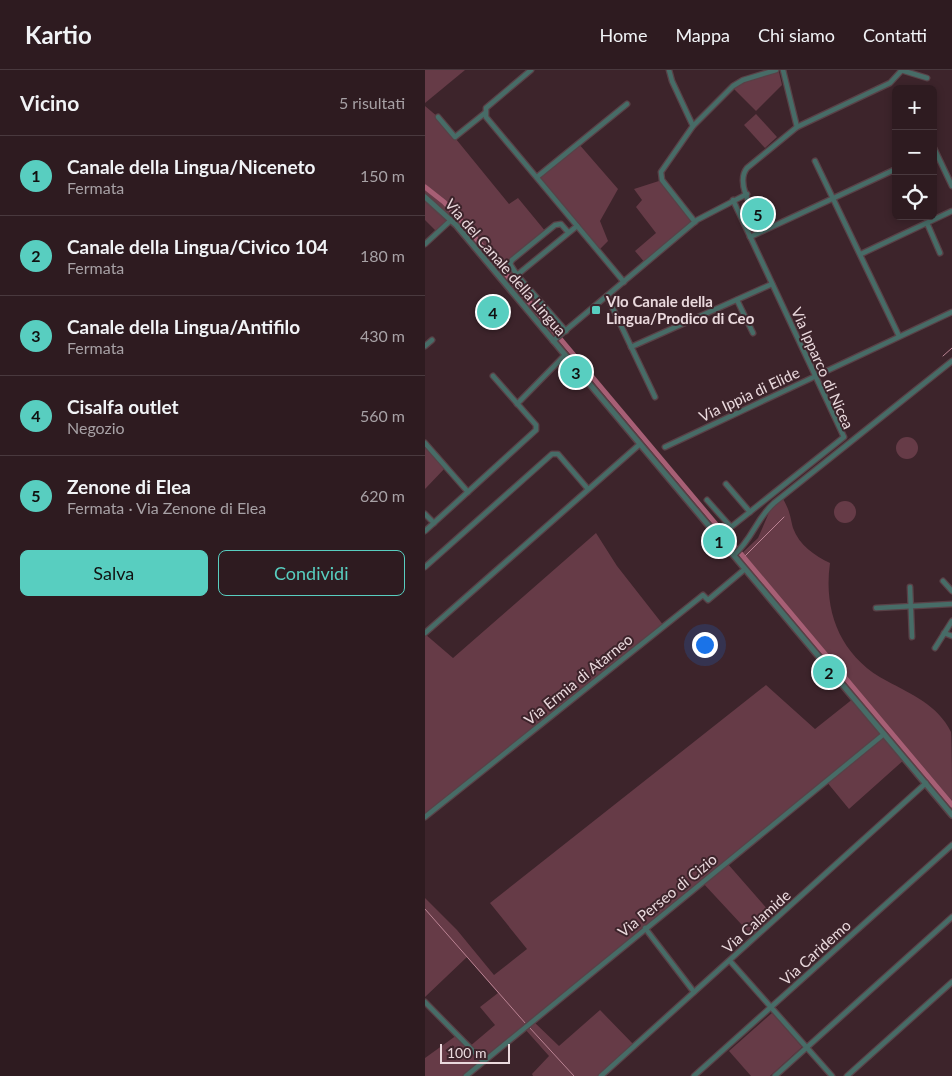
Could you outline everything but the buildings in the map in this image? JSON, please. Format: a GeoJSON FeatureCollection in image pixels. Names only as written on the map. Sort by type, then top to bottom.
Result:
{"type":"FeatureCollection","features":[{"type":"Feature","properties":{"kind":"street"},"geometry":{"type":"LineString","coordinates":[[438,116],[455,136],[485,113],[487,107],[531,70]]}},
{"type":"Feature","properties":{"kind":"street"},"geometry":{"type":"LineString","coordinates":[[669,70],[672,81],[693,126]]}},
{"type":"Feature","properties":{"kind":"street"},"geometry":{"type":"LineString","coordinates":[[695,222],[661,177],[662,171],[693,126],[737,83],[776,70]]}},
{"type":"Feature","properties":{"kind":"street"},"geometry":{"type":"LineString","coordinates":[[783,70],[797,127]]}},
{"type":"Feature","properties":{"kind":"street"},"geometry":{"type":"LineString","coordinates":[[763,230],[742,180],[745,170],[797,127],[890,83],[902,70],[927,78]]}},
{"type":"Feature","properties":{"kind":"street"},"geometry":{"type":"LineString","coordinates":[[537,177],[627,104]]}},
{"type":"Feature","properties":{"kind":"street"},"geometry":{"type":"LineString","coordinates":[[485,113],[489,123],[537,177],[624,282]]}},
{"type":"Feature","properties":{"kind":"street"},"geometry":{"type":"LineString","coordinates":[[937,156],[952,186]]}},
{"type":"Feature","properties":{"kind":"street"},"geometry":{"type":"LineString","coordinates":[[815,161],[899,336]]}},
{"type":"Feature","properties":{"kind":"street"},"geometry":{"type":"LineString","coordinates":[[750,237],[892,172]]}},
{"type":"Feature","properties":{"kind":"street"},"geometry":{"type":"LineString","coordinates":[[554,340],[695,222],[747,194]]}},
{"type":"Feature","properties":{"kind":"street","name":"Via del Canale della Lingua"},"geometry":{"type":"LineString","coordinates":[[425,197],[451,220],[554,340],[952,815]]}},
{"type":"Feature","properties":{"kind":"street","name":"Via Ipparco di Nicea"},"geometry":{"type":"LineString","coordinates":[[707,500],[731,527],[843,437],[733,200]]}},
{"type":"Feature","properties":{"kind":"street"},"geometry":{"type":"LineString","coordinates":[[861,254],[952,211]]}},
{"type":"Feature","properties":{"kind":"street"},"geometry":{"type":"LineString","coordinates":[[425,244],[451,220]]}},
{"type":"Feature","properties":{"kind":"street"},"geometry":{"type":"LineString","coordinates":[[927,223],[940,253]]}},
{"type":"Feature","properties":{"kind":"street"},"geometry":{"type":"LineString","coordinates":[[564,332],[510,264],[514,258],[555,224],[561,224],[568,232]]}},
{"type":"Feature","properties":{"kind":"street"},"geometry":{"type":"LineString","coordinates":[[517,275],[577,226]]}},
{"type":"Feature","properties":{"kind":"street"},"geometry":{"type":"LineString","coordinates":[[631,347],[771,284]]}},
{"type":"Feature","properties":{"kind":"street"},"geometry":{"type":"LineString","coordinates":[[607,296],[655,397]]}},
{"type":"Feature","properties":{"kind":"street"},"geometry":{"type":"LineString","coordinates":[[737,300],[753,333]]}},
{"type":"Feature","properties":{"kind":"street","name":"Via Ippia di Elide"},"geometry":{"type":"LineString","coordinates":[[665,448],[952,312]]}},
{"type":"Feature","properties":{"kind":"street"},"geometry":{"type":"LineString","coordinates":[[425,346],[433,340]]}},
{"type":"Feature","properties":{"kind":"street"},"geometry":{"type":"LineString","coordinates":[[517,404],[565,355]]}},
{"type":"Feature","properties":{"kind":"street"},"geometry":{"type":"LineString","coordinates":[[735,554],[742,548],[771,505],[952,361]]}},
{"type":"Feature","properties":{"kind":"street"},"geometry":{"type":"LineString","coordinates":[[425,531],[535,431],[536,426],[493,376]]}},
{"type":"Feature","properties":{"kind":"street"},"geometry":{"type":"LineString","coordinates":[[843,437],[847,443]]}},
{"type":"Feature","properties":{"kind":"street"},"geometry":{"type":"LineString","coordinates":[[425,443],[468,492]]}},
{"type":"Feature","properties":{"kind":"street"},"geometry":{"type":"LineString","coordinates":[[425,634],[640,444]]}},
{"type":"Feature","properties":{"kind":"street"},"geometry":{"type":"LineString","coordinates":[[425,566],[551,454],[558,454],[588,490]]}},
{"type":"Feature","properties":{"kind":"street"},"geometry":{"type":"LineString","coordinates":[[726,484],[750,512]]}},
{"type":"Feature","properties":{"kind":"street"},"geometry":{"type":"LineString","coordinates":[[425,514],[434,523]]}},
{"type":"Feature","properties":{"kind":"street","name":"Via Ermia di Atarneo"},"geometry":{"type":"LineString","coordinates":[[425,817],[703,595],[708,600],[745,569]]}},
{"type":"Feature","properties":{"kind":"street"},"geometry":{"type":"LineString","coordinates":[[943,581],[952,591]]}},
{"type":"Feature","properties":{"kind":"street"},"geometry":{"type":"LineString","coordinates":[[910,587],[912,637]]}},
{"type":"Feature","properties":{"kind":"street"},"geometry":{"type":"LineString","coordinates":[[876,608],[952,604]]}},
{"type":"Feature","properties":{"kind":"street"},"geometry":{"type":"LineString","coordinates":[[935,648],[952,621]]}},
{"type":"Feature","properties":{"kind":"street"},"geometry":{"type":"LineString","coordinates":[[944,633],[952,636]]}},
{"type":"Feature","properties":{"kind":"street","name":"Via Perseo di Cizio"},"geometry":{"type":"LineString","coordinates":[[466,1076],[884,734]]}},
{"type":"Feature","properties":{"kind":"street","name":"Via Calamide"},"geometry":{"type":"LineString","coordinates":[[601,1076],[731,961],[926,783]]}},
{"type":"Feature","properties":{"kind":"street","name":"Via Caridemo"},"geometry":{"type":"LineString","coordinates":[[695,1076],[952,844]]}},
{"type":"Feature","properties":{"kind":"street"},"geometry":{"type":"LineString","coordinates":[[775,1076],[952,917]]}},
{"type":"Feature","properties":{"kind":"street"},"geometry":{"type":"LineString","coordinates":[[645,928],[694,992]]}},
{"type":"Feature","properties":{"kind":"street"},"geometry":{"type":"LineString","coordinates":[[731,961],[771,1009],[832,1076]]}},
{"type":"Feature","properties":{"kind":"street"},"geometry":{"type":"LineString","coordinates":[[847,1076],[952,982]]}},
{"type":"Feature","properties":{"kind":"street"},"geometry":{"type":"LineString","coordinates":[[425,1002],[483,1061]]}},
{"type":"Feature","properties":{"kind":"shaded area"},"geometry":{"type":"Polygon","coordinates":[[[425,70],[465,70],[425,103],[425,70]]]}},
{"type":"Feature","properties":{"kind":"shaded area"},"geometry":{"type":"Polygon","coordinates":[[[779,72],[782,85],[756,111],[733,88],[758,76],[779,72]]]}},
{"type":"Feature","properties":{"kind":"shaded area"},"geometry":{"type":"Polygon","coordinates":[[[425,106],[438,117],[509,204],[518,198],[546,232],[510,266],[566,331],[553,341],[452,221],[438,233],[425,220],[425,106]]]}},
{"type":"Feature","properties":{"kind":"shaded area"},"geometry":{"type":"Polygon","coordinates":[[[756,114],[777,137],[765,148],[744,125],[756,114]]]}},
{"type":"Feature","properties":{"kind":"shaded area"},"geometry":{"type":"Polygon","coordinates":[[[578,143],[618,189],[600,221],[608,241],[598,251],[537,177],[578,143]]]}},
{"type":"Feature","properties":{"kind":"shaded area"},"geometry":{"type":"Polygon","coordinates":[[[662,180],[695,222],[646,264],[635,251],[656,233],[636,207],[642,200],[634,189],[662,180]]]}},
{"type":"Feature","properties":{"kind":"shaded area"},"geometry":{"type":"Polygon","coordinates":[[[743,202],[748,203],[759,226],[756,231],[752,229],[741,206],[743,202]]]}},
{"type":"Feature","properties":{"kind":"shaded area"},"geometry":{"type":"Polygon","coordinates":[[[907,437],[915,440],[918,448],[915,456],[907,459],[899,456],[896,448],[899,440],[907,437]]]}},
{"type":"Feature","properties":{"kind":"shaded area"},"geometry":{"type":"Polygon","coordinates":[[[425,443],[446,467],[425,489],[425,443]]]}},
{"type":"Feature","properties":{"kind":"shaded area"},"geometry":{"type":"Polygon","coordinates":[[[783,499],[799,540],[813,553],[830,563],[829,599],[833,616],[847,646],[871,671],[931,707],[939,714],[951,732],[952,812],[740,559],[740,555],[758,538],[771,508],[783,499]]]}},
{"type":"Feature","properties":{"kind":"shaded area"},"geometry":{"type":"Polygon","coordinates":[[[845,501],[853,504],[856,512],[853,520],[845,523],[837,520],[834,512],[837,504],[845,501]]]}},
{"type":"Feature","properties":{"kind":"shaded area"},"geometry":{"type":"Polygon","coordinates":[[[596,533],[617,566],[664,626],[425,817],[425,634],[453,658],[596,533]]]}},
{"type":"Feature","properties":{"kind":"shaded area"},"geometry":{"type":"Polygon","coordinates":[[[766,685],[815,729],[854,698],[905,759],[849,809],[826,781],[727,863],[776,919],[755,939],[702,882],[533,1021],[559,1046],[600,1010],[635,1046],[601,1076],[533,1076],[532,1074],[549,1056],[524,1028],[466,1076],[425,1076],[425,1058],[457,1035],[469,1047],[495,1025],[480,1007],[498,993],[467,957],[425,997],[425,898],[457,930],[494,975],[527,949],[490,903],[766,685]]]}},
{"type":"Feature","properties":{"kind":"shaded area"},"geometry":{"type":"Polygon","coordinates":[[[772,1013],[802,1047],[770,1076],[751,1076],[729,1051],[772,1013]]]}},
{"type":"Feature","properties":{"kind":"waterway"},"geometry":{"type":"LineString","coordinates":[[425,187],[444,202],[457,216],[952,805]]}},
{"type":"Feature","properties":{"kind":"waterway"},"geometry":{"type":"LineString","coordinates":[[943,356],[952,348]]}},
{"type":"Feature","properties":{"kind":"waterway"},"geometry":{"type":"LineString","coordinates":[[743,558],[784,517]]}},
{"type":"Feature","properties":{"kind":"waterway"},"geometry":{"type":"LineString","coordinates":[[425,909],[526,1024]]}},
{"type":"Feature","properties":{"kind":"waterway"},"geometry":{"type":"LineString","coordinates":[[529,1027],[574,1076]]}},
{"type":"Feature","properties":{"kind":"place","name":"Zenone di Elea"},"geometry":{"type":"Point","coordinates":[758,214]}},
{"type":"Feature","properties":{"kind":"place","name":"Vlo Canale della Lingua/Prodico di Ceo"},"geometry":{"type":"Point","coordinates":[596,310]}},
{"type":"Feature","properties":{"kind":"place","name":"Cisalfa outlet"},"geometry":{"type":"Point","coordinates":[493,312]}},
{"type":"Feature","properties":{"kind":"place","name":"Canale della Lingua/Antifilo"},"geometry":{"type":"Point","coordinates":[576,372]}},
{"type":"Feature","properties":{"kind":"place","name":"Canale della Lingua/Niceneto"},"geometry":{"type":"Point","coordinates":[719,541]}},
{"type":"Feature","properties":{"kind":"place","name":"Canale della Lingua/Civico 104"},"geometry":{"type":"Point","coordinates":[829,672]}}]}
